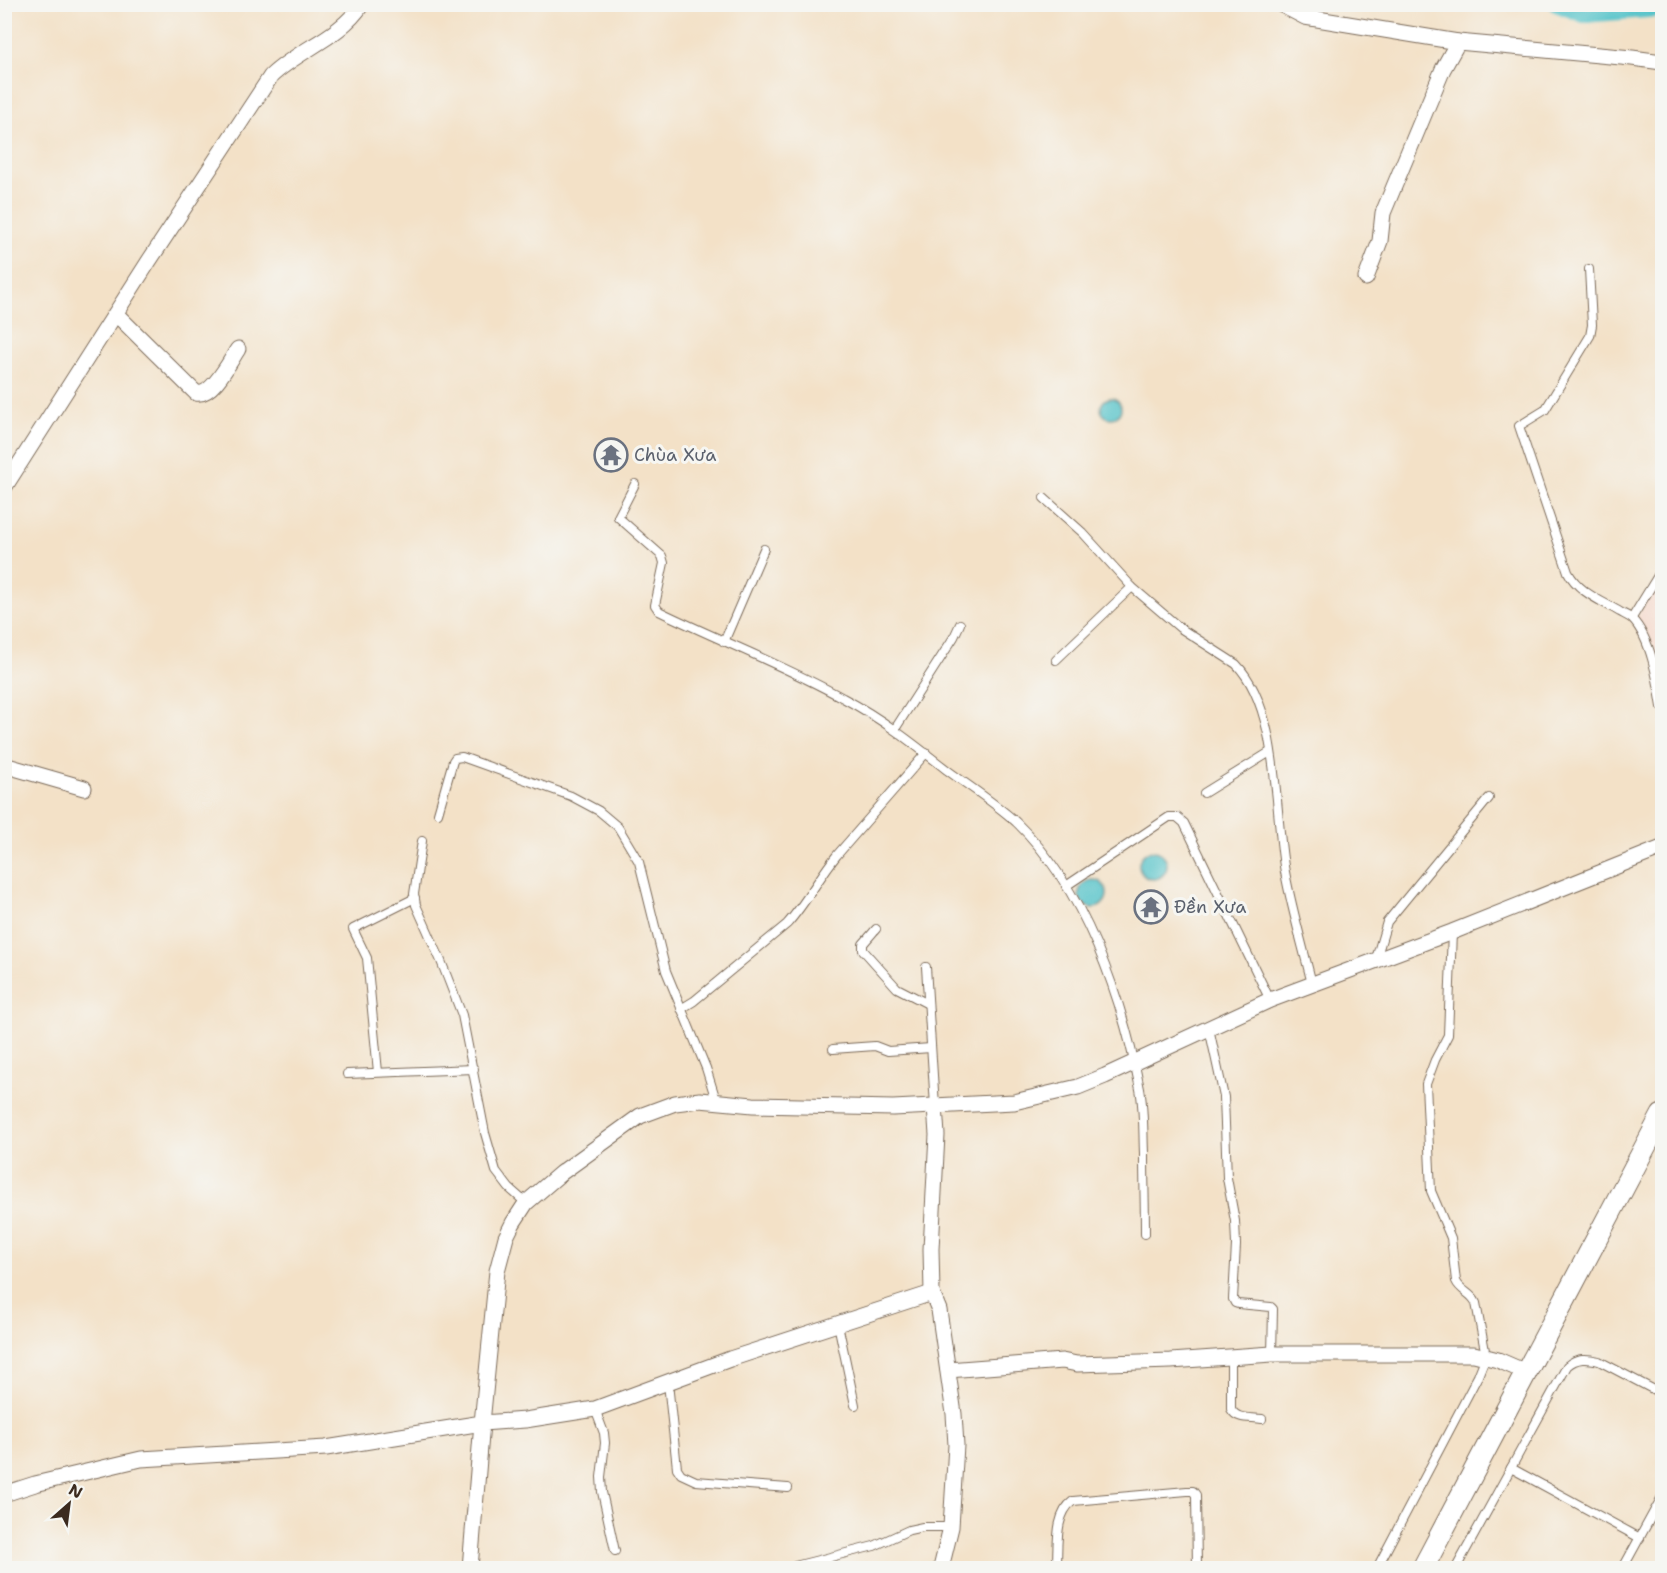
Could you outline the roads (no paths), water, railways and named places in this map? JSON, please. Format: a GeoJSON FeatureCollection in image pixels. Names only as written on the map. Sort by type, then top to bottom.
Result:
{"type":"FeatureCollection","features":[{"type":"Feature","properties":{"kind":"street"},"geometry":{"type":"LineString","coordinates":[[4,488],[271,76],[284,64],[332,35],[352,19],[362,4]]}},
{"type":"Feature","properties":{"kind":"street"},"geometry":{"type":"LineString","coordinates":[[1280,4],[1305,17],[1458,42],[1662,62]]}},
{"type":"Feature","properties":{"kind":"street"},"geometry":{"type":"LineString","coordinates":[[1366,278],[1380,242],[1383,213],[1443,69],[1458,42]]}},
{"type":"Feature","properties":{"kind":"street"},"geometry":{"type":"LineString","coordinates":[[116,314],[189,387],[200,394],[212,387],[238,349]]}},
{"type":"Feature","properties":{"kind":"street"},"geometry":{"type":"LineString","coordinates":[[4,765],[84,788]]}},
{"type":"Feature","properties":{"kind":"street"},"geometry":{"type":"LineString","coordinates":[[470,1569],[499,1262],[506,1237],[526,1203],[561,1173],[640,1116],[675,1103],[716,1100],[753,1105],[892,1107],[1014,1102],[1048,1096],[1078,1087],[1133,1064],[1270,1000],[1452,932],[1662,848]]}},
{"type":"Feature","properties":{"kind":"street"},"geometry":{"type":"LineString","coordinates":[[935,1106],[937,1135],[931,1249],[932,1293],[939,1310],[954,1414],[956,1445],[951,1527],[941,1569]]}},
{"type":"Feature","properties":{"kind":"street"},"geometry":{"type":"LineString","coordinates":[[1423,1569],[1524,1371],[1662,1115]]}},
{"type":"Feature","properties":{"kind":"street"},"geometry":{"type":"LineString","coordinates":[[4,1494],[35,1484],[141,1460],[326,1448],[482,1423],[525,1420],[595,1410],[730,1359],[932,1293]]}},
{"type":"Feature","properties":{"kind":"street"},"geometry":{"type":"LineString","coordinates":[[948,1370],[1062,1361],[1077,1364],[1171,1361],[1272,1354],[1492,1358],[1524,1371]]}},
{"type":"Feature","properties":{"kind":"lane"},"geometry":{"type":"LineString","coordinates":[[1588,269],[1592,325],[1590,336],[1545,410],[1518,426],[1572,580],[1579,587],[1632,618],[1649,652],[1662,707]]}},
{"type":"Feature","properties":{"kind":"lane"},"geometry":{"type":"LineString","coordinates":[[635,484],[618,517],[662,556],[664,563],[655,604],[659,611],[803,677],[844,698],[895,729],[1015,822],[1045,856],[1066,886],[1090,931],[1113,990],[1140,1089],[1143,1113],[1145,1234]]}},
{"type":"Feature","properties":{"kind":"lane"},"geometry":{"type":"LineString","coordinates":[[1044,498],[1083,533],[1132,587],[1180,628],[1236,664],[1242,671],[1265,720],[1285,873],[1312,984]]}},
{"type":"Feature","properties":{"kind":"lane"},"geometry":{"type":"LineString","coordinates":[[724,642],[764,549]]}},
{"type":"Feature","properties":{"kind":"lane"},"geometry":{"type":"LineString","coordinates":[[1632,618],[1662,569]]}},
{"type":"Feature","properties":{"kind":"lane"},"geometry":{"type":"LineString","coordinates":[[1056,660],[1132,587]]}},
{"type":"Feature","properties":{"kind":"lane"},"geometry":{"type":"LineString","coordinates":[[895,729],[960,624]]}},
{"type":"Feature","properties":{"kind":"lane"},"geometry":{"type":"LineString","coordinates":[[1204,794],[1270,752]]}},
{"type":"Feature","properties":{"kind":"lane"},"geometry":{"type":"LineString","coordinates":[[681,1009],[787,924],[800,910],[837,855],[927,753]]}},
{"type":"Feature","properties":{"kind":"lane"},"geometry":{"type":"LineString","coordinates":[[438,813],[453,761],[459,757],[571,796],[599,811],[618,827],[639,862],[666,971],[706,1068],[716,1100]]}},
{"type":"Feature","properties":{"kind":"lane"},"geometry":{"type":"LineString","coordinates":[[1376,960],[1387,922],[1490,798]]}},
{"type":"Feature","properties":{"kind":"lane"},"geometry":{"type":"LineString","coordinates":[[1066,886],[1169,817],[1178,817],[1184,823],[1270,1000]]}},
{"type":"Feature","properties":{"kind":"lane"},"geometry":{"type":"LineString","coordinates":[[422,841],[416,905],[462,1015],[485,1133],[496,1171],[508,1188],[526,1203]]}},
{"type":"Feature","properties":{"kind":"lane"},"geometry":{"type":"LineString","coordinates":[[378,1072],[367,958],[353,929],[415,898]]}},
{"type":"Feature","properties":{"kind":"lane"},"geometry":{"type":"LineString","coordinates":[[876,929],[863,944],[863,950],[897,988],[928,1004]]}},
{"type":"Feature","properties":{"kind":"lane"},"geometry":{"type":"LineString","coordinates":[[1377,1569],[1478,1376],[1492,1358],[1474,1297],[1458,1287],[1451,1238],[1435,1204],[1430,1180],[1426,1084],[1448,1035],[1452,932]]}},
{"type":"Feature","properties":{"kind":"lane"},"geometry":{"type":"LineString","coordinates":[[926,967],[935,1106]]}},
{"type":"Feature","properties":{"kind":"lane"},"geometry":{"type":"LineString","coordinates":[[1208,1027],[1224,1097],[1227,1178],[1235,1221],[1233,1299],[1239,1304],[1271,1306],[1273,1310],[1272,1354]]}},
{"type":"Feature","properties":{"kind":"lane"},"geometry":{"type":"LineString","coordinates":[[833,1049],[875,1046],[888,1051],[931,1048]]}},
{"type":"Feature","properties":{"kind":"lane"},"geometry":{"type":"LineString","coordinates":[[347,1074],[474,1069]]}},
{"type":"Feature","properties":{"kind":"lane"},"geometry":{"type":"LineString","coordinates":[[838,1324],[855,1405]]}},
{"type":"Feature","properties":{"kind":"lane"},"geometry":{"type":"LineString","coordinates":[[1231,1357],[1231,1409],[1238,1416],[1262,1419]]}},
{"type":"Feature","properties":{"kind":"lane"},"geometry":{"type":"LineString","coordinates":[[1456,1569],[1570,1362],[1588,1358],[1599,1361],[1662,1394]]}},
{"type":"Feature","properties":{"kind":"lane"},"geometry":{"type":"LineString","coordinates":[[668,1383],[677,1468],[681,1474],[696,1481],[788,1488]]}},
{"type":"Feature","properties":{"kind":"lane"},"geometry":{"type":"LineString","coordinates":[[595,1410],[604,1432],[602,1485],[615,1551]]}},
{"type":"Feature","properties":{"kind":"lane"},"geometry":{"type":"LineString","coordinates":[[1511,1468],[1640,1538]]}},
{"type":"Feature","properties":{"kind":"lane"},"geometry":{"type":"LineString","coordinates":[[1055,1569],[1060,1520],[1067,1505],[1072,1501],[1187,1491],[1193,1491],[1196,1495],[1197,1569]]}},
{"type":"Feature","properties":{"kind":"lane"},"geometry":{"type":"LineString","coordinates":[[1623,1569],[1662,1497]]}},
{"type":"Feature","properties":{"kind":"lane"},"geometry":{"type":"LineString","coordinates":[[787,1569],[874,1546],[909,1530],[924,1527],[951,1527]]}},
{"type":"Feature","properties":{"kind":"water"},"geometry":{"type":"Polygon","coordinates":[[[1111,398],[1118,401],[1121,408],[1118,415],[1111,418],[1104,415],[1101,408],[1104,401],[1111,398]]]}},
{"type":"Feature","properties":{"kind":"water"},"geometry":{"type":"Polygon","coordinates":[[[1153,851],[1163,855],[1167,865],[1163,875],[1153,879],[1143,875],[1139,865],[1143,855],[1153,851]]]}},
{"type":"Feature","properties":{"kind":"water"},"geometry":{"type":"Polygon","coordinates":[[[1093,880],[1103,884],[1107,894],[1103,904],[1093,908],[1083,904],[1079,894],[1083,884],[1093,880]]]}},
{"type":"Feature","properties":{"kind":"waterway"},"geometry":{"type":"LineString","coordinates":[[1556,4],[1584,15],[1662,9]]}},
{"type":"Feature","properties":{"kind":"place","name":"Chùa Xưa"},"geometry":{"type":"Point","coordinates":[611,455]}},
{"type":"Feature","properties":{"kind":"place","name":"Đền Xưa"},"geometry":{"type":"Point","coordinates":[1151,907]}}]}
